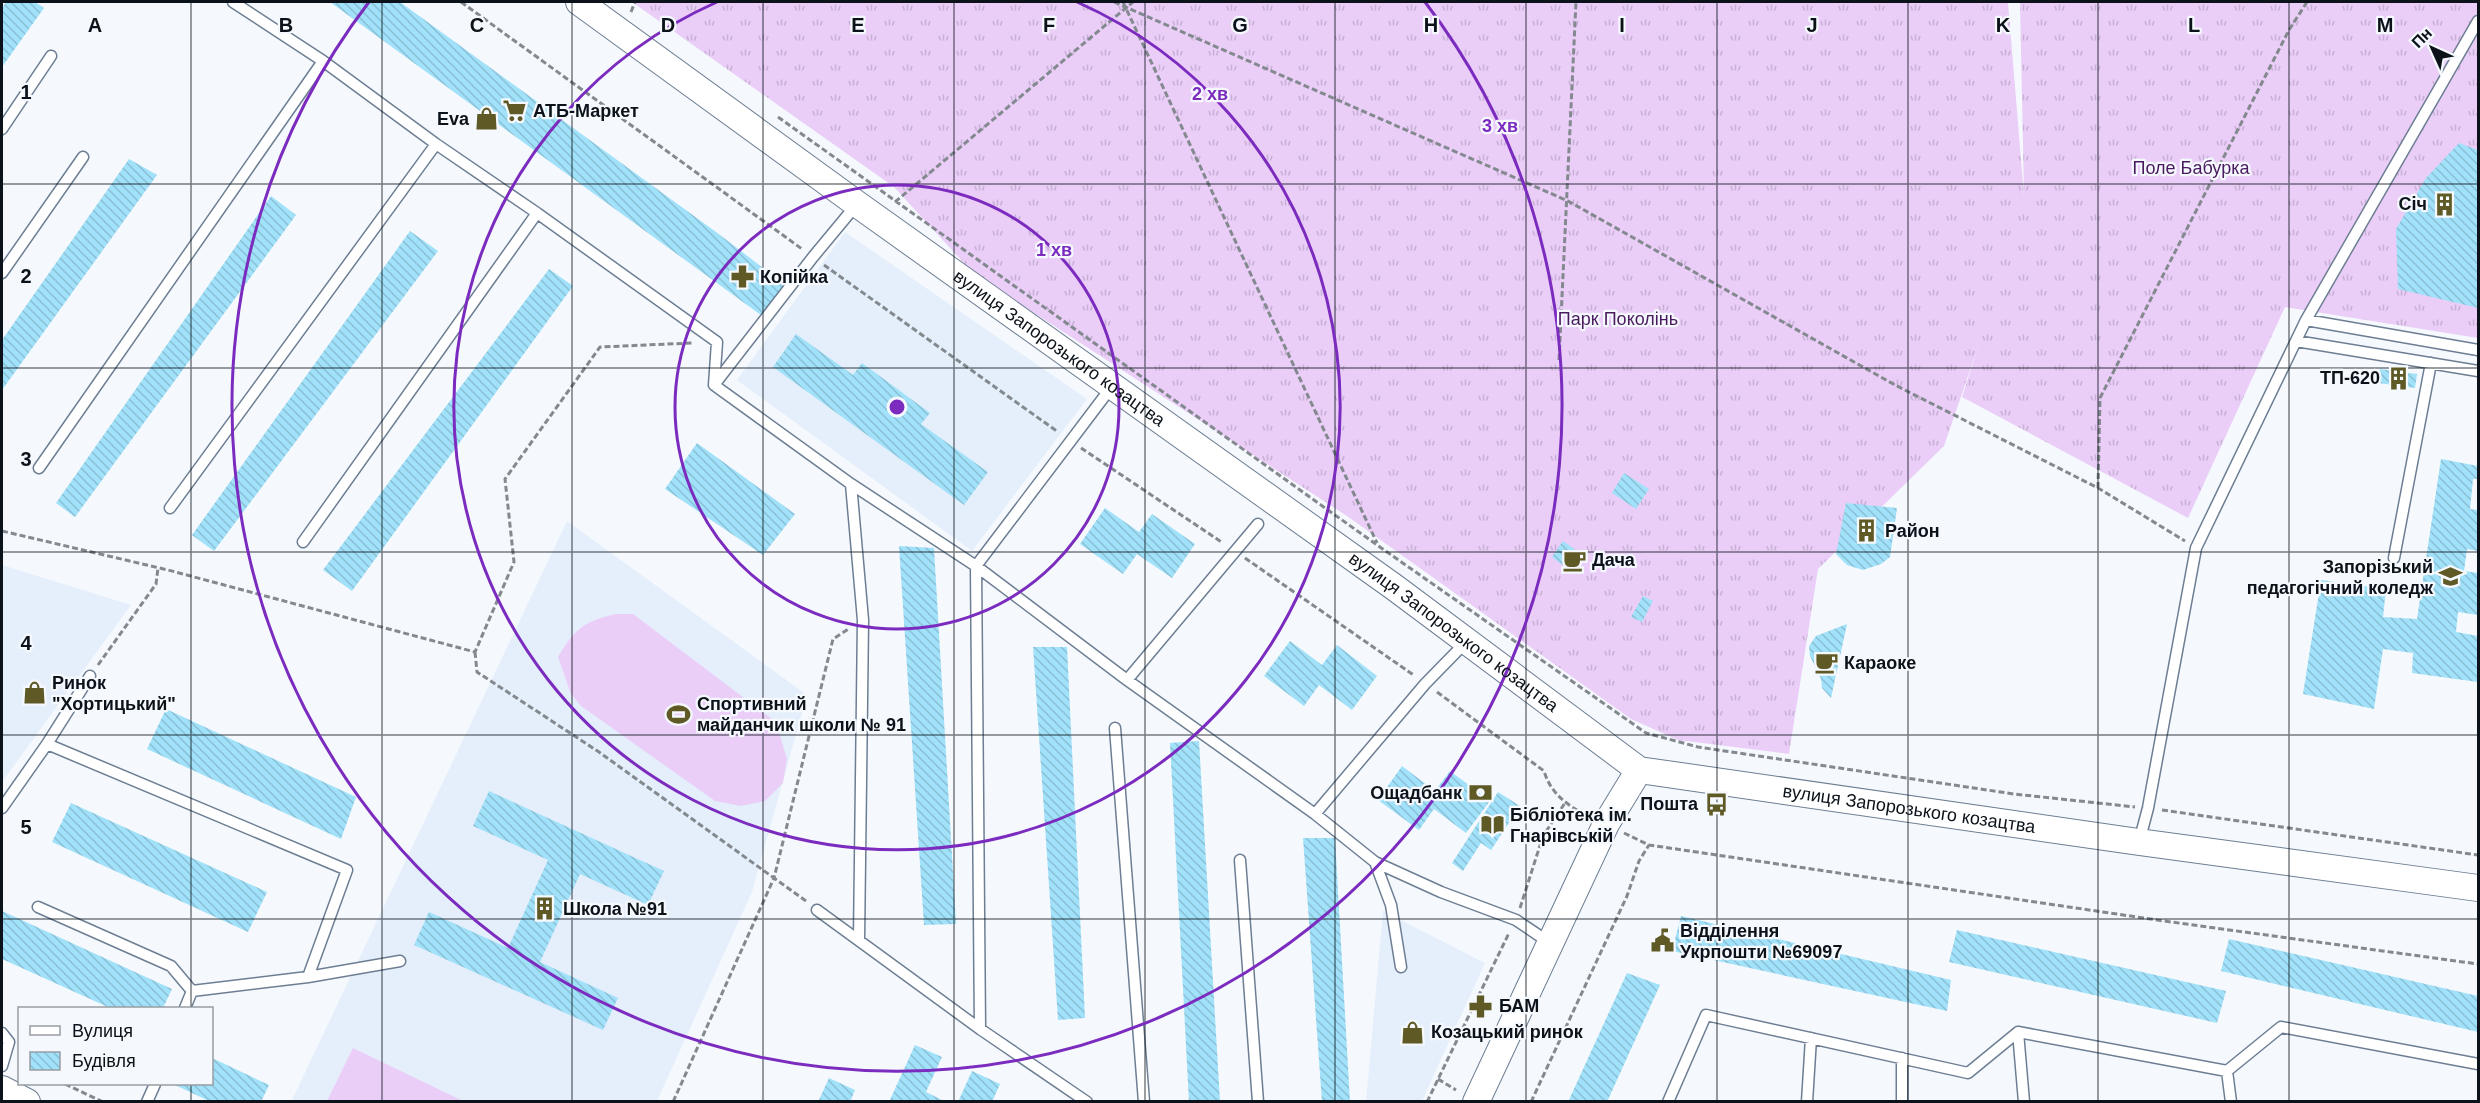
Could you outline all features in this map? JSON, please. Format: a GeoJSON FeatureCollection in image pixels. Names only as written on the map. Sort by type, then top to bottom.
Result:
{"type":"FeatureCollection","features":[{"type":"Feature","properties":{"kind":"street","name":"вулиця Запорозького козацтва"},"geometry":{"type":"LineString","coordinates":[[579,2],[856,204],[1113,385],[1467,641],[1639,770],[2478,888]]}},
{"type":"Feature","properties":{"kind":"street"},"geometry":{"type":"LineString","coordinates":[[1466,1096],[1550,943],[1606,824],[1639,770]]}},
{"type":"Feature","properties":{"kind":"street"},"geometry":{"type":"LineString","coordinates":[[2,1089],[27,1101]]}},
{"type":"Feature","properties":{"kind":"lane"},"geometry":{"type":"LineString","coordinates":[[233,2],[323,61],[436,144],[717,342],[714,385]]}},
{"type":"Feature","properties":{"kind":"lane"},"geometry":{"type":"LineString","coordinates":[[2139,842],[2148,808],[2196,548],[2306,320],[2478,21]]}},
{"type":"Feature","properties":{"kind":"lane"},"geometry":{"type":"LineString","coordinates":[[2,129],[51,56]]}},
{"type":"Feature","properties":{"kind":"lane"},"geometry":{"type":"LineString","coordinates":[[39,468],[323,61]]}},
{"type":"Feature","properties":{"kind":"lane"},"geometry":{"type":"LineString","coordinates":[[170,508],[436,144]]}},
{"type":"Feature","properties":{"kind":"lane"},"geometry":{"type":"LineString","coordinates":[[2,273],[83,158]]}},
{"type":"Feature","properties":{"kind":"lane"},"geometry":{"type":"LineString","coordinates":[[714,385],[856,204]]}},
{"type":"Feature","properties":{"kind":"lane"},"geometry":{"type":"LineString","coordinates":[[303,542],[537,213]]}},
{"type":"Feature","properties":{"kind":"lane"},"geometry":{"type":"LineString","coordinates":[[2306,320],[2478,350]]}},
{"type":"Feature","properties":{"kind":"lane"},"geometry":{"type":"LineString","coordinates":[[2296,341],[2478,370]]}},
{"type":"Feature","properties":{"kind":"lane"},"geometry":{"type":"LineString","coordinates":[[2394,558],[2431,363]]}},
{"type":"Feature","properties":{"kind":"lane"},"geometry":{"type":"LineString","coordinates":[[714,385],[851,484],[976,566],[1127,680],[1315,814],[1375,862],[1441,892],[1516,920],[1550,943]]}},
{"type":"Feature","properties":{"kind":"lane"},"geometry":{"type":"LineString","coordinates":[[980,1029],[976,566],[1113,385]]}},
{"type":"Feature","properties":{"kind":"lane"},"geometry":{"type":"LineString","coordinates":[[851,484],[863,620],[859,940]]}},
{"type":"Feature","properties":{"kind":"lane"},"geometry":{"type":"LineString","coordinates":[[1127,680],[1258,524]]}},
{"type":"Feature","properties":{"kind":"lane"},"geometry":{"type":"LineString","coordinates":[[1315,814],[1425,684],[1467,641]]}},
{"type":"Feature","properties":{"kind":"lane"},"geometry":{"type":"LineString","coordinates":[[2,808],[47,744],[90,676]]}},
{"type":"Feature","properties":{"kind":"lane"},"geometry":{"type":"LineString","coordinates":[[1115,728],[1144,1101]]}},
{"type":"Feature","properties":{"kind":"lane"},"geometry":{"type":"LineString","coordinates":[[47,744],[347,870],[308,977]]}},
{"type":"Feature","properties":{"kind":"lane"},"geometry":{"type":"LineString","coordinates":[[1240,860],[1258,1101]]}},
{"type":"Feature","properties":{"kind":"lane"},"geometry":{"type":"LineString","coordinates":[[1375,862],[1392,905],[1401,967]]}},
{"type":"Feature","properties":{"kind":"lane"},"geometry":{"type":"LineString","coordinates":[[38,907],[171,966],[192,991]]}},
{"type":"Feature","properties":{"kind":"lane"},"geometry":{"type":"LineString","coordinates":[[817,909],[980,1029],[1087,1101]]}},
{"type":"Feature","properties":{"kind":"lane"},"geometry":{"type":"LineString","coordinates":[[192,991],[308,977],[400,961]]}},
{"type":"Feature","properties":{"kind":"lane"},"geometry":{"type":"LineString","coordinates":[[185,1007],[192,991]]}},
{"type":"Feature","properties":{"kind":"lane"},"geometry":{"type":"LineString","coordinates":[[1668,1101],[1706,1015],[1968,1073],[2018,1032],[2227,1071],[2281,1027],[2478,1064]]}},
{"type":"Feature","properties":{"kind":"lane"},"geometry":{"type":"LineString","coordinates":[[2018,1032],[2024,1101]]}},
{"type":"Feature","properties":{"kind":"lane"},"geometry":{"type":"LineString","coordinates":[[2,1033],[9,1042],[2,1066]]}},
{"type":"Feature","properties":{"kind":"lane"},"geometry":{"type":"LineString","coordinates":[[1807,1101],[1811,1038]]}},
{"type":"Feature","properties":{"kind":"lane"},"geometry":{"type":"LineString","coordinates":[[1902,1058],[1902,1101]]}},
{"type":"Feature","properties":{"kind":"lane"},"geometry":{"type":"LineString","coordinates":[[2227,1071],[2232,1101]]}},
{"type":"Feature","properties":{"kind":"lane"},"geometry":{"type":"LineString","coordinates":[[147,1101],[154,1085]]}},
{"type":"Feature","properties":{"kind":"path"},"geometry":{"type":"LineString","coordinates":[[461,2],[1071,441],[1236,552],[1425,684],[1544,771],[1549,787],[1565,803],[1590,818]]}},
{"type":"Feature","properties":{"kind":"path"},"geometry":{"type":"LineString","coordinates":[[1114,2],[1568,201],[1895,385],[2098,488],[2196,548]]}},
{"type":"Feature","properties":{"kind":"path"},"geometry":{"type":"LineString","coordinates":[[1123,2],[1382,555]]}},
{"type":"Feature","properties":{"kind":"path"},"geometry":{"type":"LineString","coordinates":[[895,202],[1133,2]]}},
{"type":"Feature","properties":{"kind":"path"},"geometry":{"type":"LineString","coordinates":[[1558,360],[1568,201],[1576,2]]}},
{"type":"Feature","properties":{"kind":"path"},"geometry":{"type":"LineString","coordinates":[[2098,488],[2100,398],[2284,40],[2307,2]]}},
{"type":"Feature","properties":{"kind":"path"},"geometry":{"type":"LineString","coordinates":[[623,7],[640,19]]}},
{"type":"Feature","properties":{"kind":"path"},"geometry":{"type":"LineString","coordinates":[[776,115],[1377,545],[1646,733],[1698,747],[1991,791],[2148,808],[2478,855]]}},
{"type":"Feature","properties":{"kind":"path"},"geometry":{"type":"LineString","coordinates":[[717,342],[600,347],[505,479],[514,562],[475,652],[477,672],[599,752],[817,909]]}},
{"type":"Feature","properties":{"kind":"path"},"geometry":{"type":"LineString","coordinates":[[2,531],[158,568],[475,652]]}},
{"type":"Feature","properties":{"kind":"path"},"geometry":{"type":"LineString","coordinates":[[90,676],[156,584],[158,568]]}},
{"type":"Feature","properties":{"kind":"path"},"geometry":{"type":"LineString","coordinates":[[673,1101],[774,878],[833,639],[863,620]]}},
{"type":"Feature","properties":{"kind":"path"},"geometry":{"type":"LineString","coordinates":[[1427,1101],[1516,920],[1542,836],[1565,803]]}},
{"type":"Feature","properties":{"kind":"path"},"geometry":{"type":"LineString","coordinates":[[1623,833],[1649,844],[2152,919],[2478,964]]}},
{"type":"Feature","properties":{"kind":"path"},"geometry":{"type":"LineString","coordinates":[[1531,1101],[1627,896],[1639,861],[1649,844]]}},
{"type":"Feature","properties":{"kind":"path"},"geometry":{"type":"LineString","coordinates":[[1438,1079],[1466,1096]]}},
{"type":"Feature","properties":{"kind":"path"},"geometry":{"type":"LineString","coordinates":[[69,1085],[103,1101]]}},
{"type":"Feature","properties":{"kind":"shaded area"},"geometry":{"type":"Polygon","coordinates":[[[845,232],[1087,399],[972,551],[737,380],[845,232]]]}},
{"type":"Feature","properties":{"kind":"shaded area"},"geometry":{"type":"Polygon","coordinates":[[[567,521],[807,695],[752,892],[657,1101],[291,1102],[567,521]]]}},
{"type":"Feature","properties":{"kind":"shaded area","name":"Ринок \"Хортицький\""},"geometry":{"type":"Polygon","coordinates":[[[2,565],[131,605],[2,782],[2,565]]]}},
{"type":"Feature","properties":{"kind":"shaded area","name":"Козацький ринок"},"geometry":{"type":"Polygon","coordinates":[[[1383,911],[1485,963],[1422,1101],[1366,1102],[1383,911]]]}},
{"type":"Feature","properties":{"kind":"green space","name":"Парк Поколінь"},"geometry":{"type":"Polygon","coordinates":[[[632,2],[2008,2],[2024,196],[2020,2],[2478,2],[2478,338],[2285,307],[2188,518],[1962,397],[1979,344],[1944,446],[1818,569],[1789,754],[1678,740],[1631,719],[1347,516],[974,274],[894,187],[632,2]]]}},
{"type":"Feature","properties":{"kind":"green space","name":"Спортивний майданчик школи № 91"},"geometry":{"type":"Polygon","coordinates":[[[616,614],[633,614],[776,722],[787,759],[783,783],[765,801],[741,806],[715,801],[581,706],[571,694],[558,657],[581,628],[588,623],[616,614]]]}},
{"type":"Feature","properties":{"kind":"green space"},"geometry":{"type":"Polygon","coordinates":[[[353,1048],[463,1101],[327,1101],[353,1048]]]}},
{"type":"Feature","properties":{"kind":"building"},"geometry":{"type":"Polygon","coordinates":[[[6,2],[35,2],[44,8],[2,67],[2,8],[6,2]]]}},
{"type":"Feature","properties":{"kind":"building"},"geometry":{"type":"Polygon","coordinates":[[[330,2],[400,2],[788,287],[765,318],[330,2]]]}},
{"type":"Feature","properties":{"kind":"building","name":"Січ"},"geometry":{"type":"Polygon","coordinates":[[[2459,143],[2478,150],[2478,308],[2398,289],[2396,229],[2426,178],[2459,143]]]}},
{"type":"Feature","properties":{"kind":"building"},"geometry":{"type":"Polygon","coordinates":[[[129,159],[157,175],[2,390],[2,340],[129,159]]]}},
{"type":"Feature","properties":{"kind":"building"},"geometry":{"type":"Polygon","coordinates":[[[271,196],[296,215],[75,517],[56,503],[271,196]]]}},
{"type":"Feature","properties":{"kind":"building"},"geometry":{"type":"Polygon","coordinates":[[[410,231],[438,251],[214,551],[192,535],[410,231]]]}},
{"type":"Feature","properties":{"kind":"building"},"geometry":{"type":"Polygon","coordinates":[[[549,269],[573,286],[352,591],[323,570],[549,269]]]}},
{"type":"Feature","properties":{"kind":"building"},"geometry":{"type":"Polygon","coordinates":[[[796,334],[853,375],[862,363],[930,413],[921,424],[988,472],[964,505],[773,367],[796,334]]]}},
{"type":"Feature","properties":{"kind":"building","name":"ТП-620"},"geometry":{"type":"Polygon","coordinates":[[[2380,369],[2417,374],[2415,388],[2378,383],[2380,369]]]}},
{"type":"Feature","properties":{"kind":"building"},"geometry":{"type":"Polygon","coordinates":[[[697,443],[795,514],[763,555],[665,489],[697,443]]]}},
{"type":"Feature","properties":{"kind":"building","name":"Запорізький педагогічний коледж"},"geometry":{"type":"Polygon","coordinates":[[[2441,459],[2478,466],[2478,479],[2473,479],[2470,509],[2478,510],[2478,551],[2467,549],[2464,571],[2478,573],[2478,615],[2458,612],[2456,632],[2478,636],[2478,682],[2412,673],[2413,653],[2383,649],[2374,709],[2303,694],[2321,580],[2386,589],[2383,617],[2417,619],[2441,459]]]}},
{"type":"Feature","properties":{"kind":"building"},"geometry":{"type":"Polygon","coordinates":[[[1624,473],[1649,489],[1636,509],[1612,493],[1624,473]]]}},
{"type":"Feature","properties":{"kind":"building","name":"Район"},"geometry":{"type":"Polygon","coordinates":[[[1846,503],[1897,508],[1890,557],[1881,564],[1863,570],[1847,565],[1836,554],[1846,503]]]}},
{"type":"Feature","properties":{"kind":"building"},"geometry":{"type":"Polygon","coordinates":[[[1105,508],[1139,532],[1152,514],[1195,544],[1172,578],[1137,554],[1123,574],[1080,544],[1105,508]]]}},
{"type":"Feature","properties":{"kind":"building"},"geometry":{"type":"Polygon","coordinates":[[[1563,541],[1577,551],[1565,567],[1552,557],[1563,541]]]}},
{"type":"Feature","properties":{"kind":"building"},"geometry":{"type":"Polygon","coordinates":[[[899,546],[934,548],[956,924],[924,925],[899,546]]]}},
{"type":"Feature","properties":{"kind":"building"},"geometry":{"type":"Polygon","coordinates":[[[1643,596],[1653,601],[1642,622],[1631,617],[1643,596]]]}},
{"type":"Feature","properties":{"kind":"building","name":"Караоке"},"geometry":{"type":"Polygon","coordinates":[[[1847,624],[1831,698],[1822,688],[1821,679],[1810,656],[1809,646],[1816,636],[1847,624]]]}},
{"type":"Feature","properties":{"kind":"building"},"geometry":{"type":"Polygon","coordinates":[[[1290,641],[1322,665],[1337,645],[1377,676],[1352,710],[1319,685],[1304,706],[1264,676],[1290,641]]]}},
{"type":"Feature","properties":{"kind":"building"},"geometry":{"type":"Polygon","coordinates":[[[1033,647],[1067,647],[1085,1018],[1058,1020],[1033,647]]]}},
{"type":"Feature","properties":{"kind":"building"},"geometry":{"type":"Polygon","coordinates":[[[166,709],[356,797],[341,839],[147,749],[166,709]]]}},
{"type":"Feature","properties":{"kind":"building"},"geometry":{"type":"Polygon","coordinates":[[[1199,741],[1220,1102],[1189,1102],[1170,743],[1199,741]]]}},
{"type":"Feature","properties":{"kind":"building"},"geometry":{"type":"Polygon","coordinates":[[[1402,766],[1435,791],[1450,771],[1490,801],[1466,833],[1434,809],[1419,830],[1378,800],[1402,766]]]}},
{"type":"Feature","properties":{"kind":"building","name":"Школа №91"},"geometry":{"type":"Polygon","coordinates":[[[489,791],[664,871],[648,905],[580,874],[540,962],[618,998],[603,1030],[414,945],[429,912],[508,948],[548,860],[473,826],[489,791]]]}},
{"type":"Feature","properties":{"kind":"building","name":"Бібліотека ім. Гнарівській"},"geometry":{"type":"Polygon","coordinates":[[[1498,792],[1520,806],[1491,850],[1481,843],[1463,871],[1452,863],[1498,792]]]}},
{"type":"Feature","properties":{"kind":"building"},"geometry":{"type":"Polygon","coordinates":[[[71,803],[267,892],[248,932],[52,842],[71,803]]]}},
{"type":"Feature","properties":{"kind":"building"},"geometry":{"type":"Polygon","coordinates":[[[1303,838],[1335,838],[1350,1102],[1322,1102],[1303,838]]]}},
{"type":"Feature","properties":{"kind":"building"},"geometry":{"type":"Polygon","coordinates":[[[2,911],[172,989],[163,1007],[108,1007],[2,959],[2,911]]]}},
{"type":"Feature","properties":{"kind":"building"},"geometry":{"type":"Polygon","coordinates":[[[1681,916],[1951,980],[1947,1011],[1672,951],[1681,916]]]}},
{"type":"Feature","properties":{"kind":"building"},"geometry":{"type":"Polygon","coordinates":[[[1957,930],[2226,991],[2217,1023],[1949,962],[1957,930]]]}},
{"type":"Feature","properties":{"kind":"building"},"geometry":{"type":"Polygon","coordinates":[[[2229,939],[2478,996],[2478,1032],[2221,971],[2229,939]]]}},
{"type":"Feature","properties":{"kind":"building"},"geometry":{"type":"Polygon","coordinates":[[[1627,973],[1660,985],[1607,1102],[1568,1102],[1627,973]]]}},
{"type":"Feature","properties":{"kind":"building"},"geometry":{"type":"Polygon","coordinates":[[[915,1045],[942,1057],[926,1092],[946,1102],[889,1102],[915,1045]]]}},
{"type":"Feature","properties":{"kind":"building"},"geometry":{"type":"Polygon","coordinates":[[[213,1058],[269,1085],[261,1102],[211,1102],[175,1085],[213,1085],[213,1058]]]}},
{"type":"Feature","properties":{"kind":"building"},"geometry":{"type":"Polygon","coordinates":[[[972,1071],[1000,1084],[992,1102],[958,1102],[972,1071]]]}},
{"type":"Feature","properties":{"kind":"building"},"geometry":{"type":"Polygon","coordinates":[[[829,1078],[855,1090],[850,1102],[818,1102],[829,1078]]]}},
{"type":"Feature","properties":{"kind":"place","name":"АТБ-Маркет"},"geometry":{"type":"Point","coordinates":[515,111]}},
{"type":"Feature","properties":{"kind":"place","name":"Eva"},"geometry":{"type":"Point","coordinates":[487,119]}},
{"type":"Feature","properties":{"kind":"place","name":"Січ"},"geometry":{"type":"Point","coordinates":[2445,204]}},
{"type":"Feature","properties":{"kind":"place","name":"Копійка"},"geometry":{"type":"Point","coordinates":[742,277]}},
{"type":"Feature","properties":{"kind":"place","name":"ТП-620"},"geometry":{"type":"Point","coordinates":[2398,378]}},
{"type":"Feature","properties":{"kind":"place","name":"Район"},"geometry":{"type":"Point","coordinates":[1867,531]}},
{"type":"Feature","properties":{"kind":"place","name":"Дача"},"geometry":{"type":"Point","coordinates":[1574,560]}},
{"type":"Feature","properties":{"kind":"place","name":"Запорізький педагогічний коледж"},"geometry":{"type":"Point","coordinates":[2451,577]}},
{"type":"Feature","properties":{"kind":"place","name":"Караоке"},"geometry":{"type":"Point","coordinates":[1826,663]}},
{"type":"Feature","properties":{"kind":"place","name":"Ринок \"Хортицький\""},"geometry":{"type":"Point","coordinates":[34,693]}},
{"type":"Feature","properties":{"kind":"place","name":"Спортивний майданчик школи № 91"},"geometry":{"type":"Point","coordinates":[679,714]}},
{"type":"Feature","properties":{"kind":"place","name":"Ощадбанк"},"geometry":{"type":"Point","coordinates":[1480,793]}},
{"type":"Feature","properties":{"kind":"place","name":"Пошта"},"geometry":{"type":"Point","coordinates":[1716,804]}},
{"type":"Feature","properties":{"kind":"place","name":"Бібліотека ім. Гнарівській"},"geometry":{"type":"Point","coordinates":[1492,825]}},
{"type":"Feature","properties":{"kind":"place","name":"Школа №91"},"geometry":{"type":"Point","coordinates":[545,909]}},
{"type":"Feature","properties":{"kind":"place","name":"Відділення Укрпошти №69097"},"geometry":{"type":"Point","coordinates":[1662,941]}},
{"type":"Feature","properties":{"kind":"place","name":"БАМ"},"geometry":{"type":"Point","coordinates":[1481,1006]}},
{"type":"Feature","properties":{"kind":"place","name":"Козацький ринок"},"geometry":{"type":"Point","coordinates":[1413,1032]}},
{"type":"Feature","properties":{"kind":"park label","name":"Поле Бабурка"},"geometry":{"type":"Point","coordinates":[2191,168]}}]}
